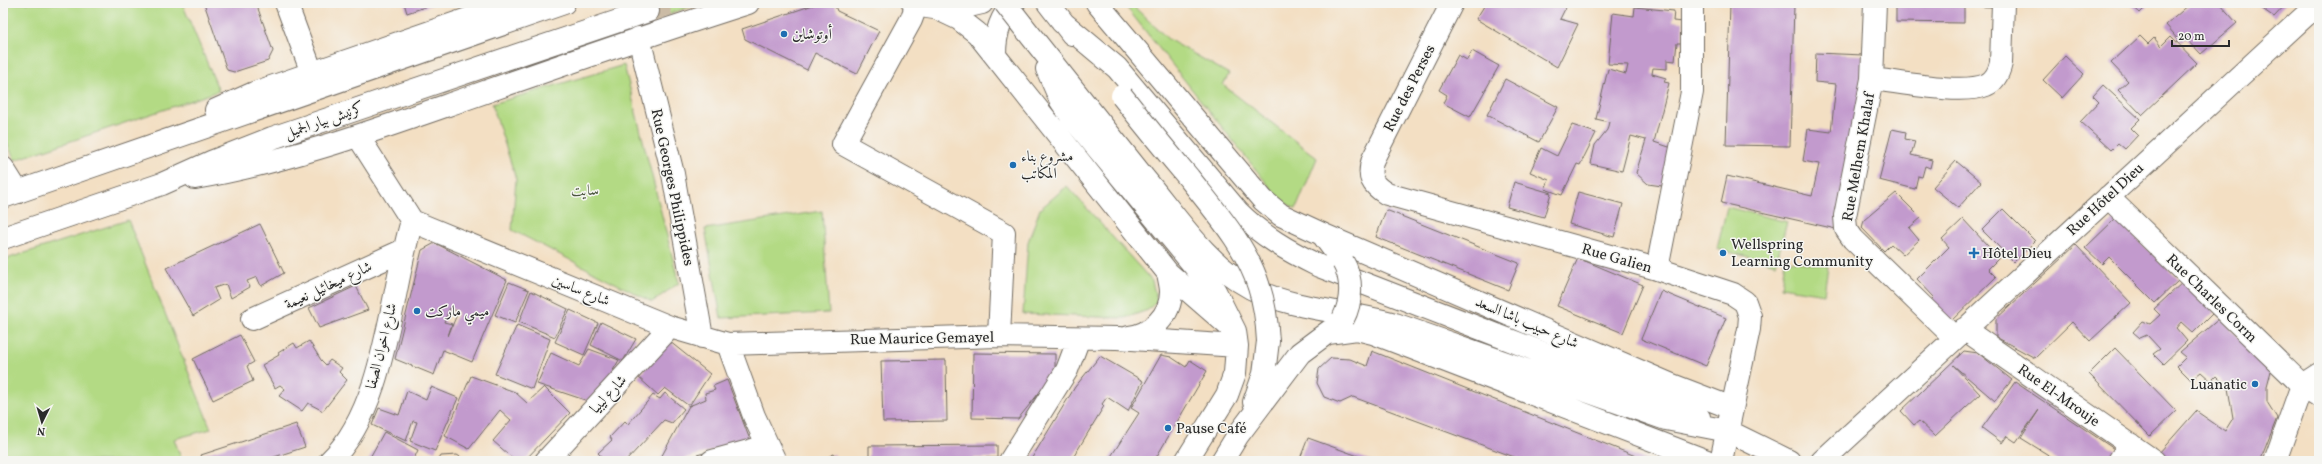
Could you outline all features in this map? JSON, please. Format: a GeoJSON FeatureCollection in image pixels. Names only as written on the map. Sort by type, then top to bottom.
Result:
{"type":"FeatureCollection","features":[{"type":"Feature","properties":{"kind":"main road"},"geometry":{"type":"LineString","coordinates":[[286,3],[312,73]]}},
{"type":"Feature","properties":{"kind":"main road"},"geometry":{"type":"LineString","coordinates":[[128,155],[227,105],[312,73],[514,3]]}},
{"type":"Feature","properties":{"kind":"main road"},"geometry":{"type":"LineString","coordinates":[[3,168],[10,195],[564,3]]}},
{"type":"Feature","properties":{"kind":"main road"},"geometry":{"type":"LineString","coordinates":[[162,184],[241,170],[358,136],[639,38],[748,3]]}},
{"type":"Feature","properties":{"kind":"main road"},"geometry":{"type":"LineString","coordinates":[[982,3],[964,8],[938,9],[915,4],[911,20],[843,144],[1004,232],[999,336]]}},
{"type":"Feature","properties":{"kind":"main road"},"geometry":{"type":"LineString","coordinates":[[1006,3],[1193,238],[1233,276],[1251,288],[1291,302],[1356,314],[1395,324],[1666,419],[1728,431]]}},
{"type":"Feature","properties":{"kind":"main road"},"geometry":{"type":"LineString","coordinates":[[995,54],[998,29],[1005,14],[1014,3]]}},
{"type":"Feature","properties":{"kind":"main road","name":"شارع حبيب باشا السعد"},"geometry":{"type":"LineString","coordinates":[[1097,3],[1263,200],[1281,215],[1672,385],[1732,408]]}},
{"type":"Feature","properties":{"kind":"main road","name":"Rue des Perses"},"geometry":{"type":"LineString","coordinates":[[1369,174],[1373,160],[1452,3]]}},
{"type":"Feature","properties":{"kind":"main road"},"geometry":{"type":"LineString","coordinates":[[1657,269],[1692,92],[1692,3]]}},
{"type":"Feature","properties":{"kind":"main road","name":"Rue Melhem Khalaf"},"geometry":{"type":"LineString","coordinates":[[1875,3],[1872,79],[1845,216],[1846,229],[1853,240],[1959,333]]}},
{"type":"Feature","properties":{"kind":"main road"},"geometry":{"type":"LineString","coordinates":[[1872,79],[1959,89],[1987,85],[1999,73],[2001,63],[2003,3]]}},
{"type":"Feature","properties":{"kind":"main road","name":"Rue Hôtel Dieu"},"geometry":{"type":"LineString","coordinates":[[1822,461],[1959,333],[2319,3]]}},
{"type":"Feature","properties":{"kind":"main road"},"geometry":{"type":"LineString","coordinates":[[938,9],[971,28],[995,54],[1168,273],[1236,339]]}},
{"type":"Feature","properties":{"kind":"main road"},"geometry":{"type":"LineString","coordinates":[[1053,10],[1206,199],[1246,258],[1259,286],[1266,313],[1268,341],[1264,374],[1252,408],[1222,461]]}},
{"type":"Feature","properties":{"kind":"main road"},"geometry":{"type":"LineString","coordinates":[[1053,10],[1117,68],[1238,212],[1254,227],[1285,249],[1318,266],[1649,394],[1789,461]]}},
{"type":"Feature","properties":{"kind":"main road","name":"كرنيش بيار الجميل"},"geometry":{"type":"LineString","coordinates":[[3,238],[162,184],[211,162],[272,138],[648,11]]}},
{"type":"Feature","properties":{"kind":"main road","name":"Rue Georges Philippides"},"geometry":{"type":"LineString","coordinates":[[639,38],[673,174],[702,336]]}},
{"type":"Feature","properties":{"kind":"main road"},"geometry":{"type":"LineString","coordinates":[[1038,45],[1055,88],[1072,116],[1216,291],[1236,339],[1235,373],[1228,395],[1186,461]]}},
{"type":"Feature","properties":{"kind":"main road"},"geometry":{"type":"LineString","coordinates":[[358,136],[412,221]]}},
{"type":"Feature","properties":{"kind":"main road","name":"Rue Galien"},"geometry":{"type":"LineString","coordinates":[[1369,174],[1375,187],[1387,194],[1657,269],[1733,294],[1745,302],[1750,316],[1749,329],[1721,461]]}},
{"type":"Feature","properties":{"kind":"main road","name":"Rue Charles Corm"},"geometry":{"type":"LineString","coordinates":[[2108,197],[2313,385]]}},
{"type":"Feature","properties":{"kind":"main road","name":"شارع ساسين"},"geometry":{"type":"LineString","coordinates":[[412,221],[670,327],[728,344]]}},
{"type":"Feature","properties":{"kind":"main road","name":"شارع اخوان الصفا"},"geometry":{"type":"LineString","coordinates":[[330,461],[342,449],[364,411],[381,358],[404,250],[412,221]]}},
{"type":"Feature","properties":{"kind":"main road"},"geometry":{"type":"LineString","coordinates":[[1238,435],[1300,353],[1314,341],[1336,326],[1350,297],[1349,278],[1343,262],[1322,234]]}},
{"type":"Feature","properties":{"kind":"main road","name":"شارع ميخائيل نعيمة"},"geometry":{"type":"LineString","coordinates":[[252,319],[404,250]]}},
{"type":"Feature","properties":{"kind":"main road"},"geometry":{"type":"LineString","coordinates":[[1118,338],[1137,336],[1155,327],[1159,322],[1166,311],[1171,292],[1168,273]]}},
{"type":"Feature","properties":{"kind":"main road"},"geometry":{"type":"LineString","coordinates":[[1336,326],[1373,333],[1707,461]]}},
{"type":"Feature","properties":{"kind":"main road","name":"شارع ليبيا"},"geometry":{"type":"LineString","coordinates":[[546,461],[670,327]]}},
{"type":"Feature","properties":{"kind":"main road","name":"Rue El-Mrouje"},"geometry":{"type":"LineString","coordinates":[[1959,333],[2124,453],[2154,461]]}},
{"type":"Feature","properties":{"kind":"main road","name":"Rue Maurice Gemayel"},"geometry":{"type":"LineString","coordinates":[[728,344],[999,336],[1118,338]]}},
{"type":"Feature","properties":{"kind":"main road"},"geometry":{"type":"LineString","coordinates":[[1010,461],[1067,370],[1079,338]]}},
{"type":"Feature","properties":{"kind":"main road"},"geometry":{"type":"LineString","coordinates":[[1118,338],[1236,339]]}},
{"type":"Feature","properties":{"kind":"main road"},"geometry":{"type":"LineString","coordinates":[[712,461],[771,453],[754,416],[728,344]]}},
{"type":"Feature","properties":{"kind":"main road"},"geometry":{"type":"LineString","coordinates":[[2275,461],[2313,385]]}},
{"type":"Feature","properties":{"kind":"green space"},"geometry":{"type":"Polygon","coordinates":[[[3,3],[182,3],[219,91],[15,160],[3,135],[3,3]]]}},
{"type":"Feature","properties":{"kind":"green space"},"geometry":{"type":"Polygon","coordinates":[[[661,3],[702,3],[666,15],[661,3]]]}},
{"type":"Feature","properties":{"kind":"green space"},"geometry":{"type":"Polygon","coordinates":[[[1123,3],[1130,3],[1168,39],[1229,74],[1223,85],[1317,158],[1296,209],[1280,200],[1123,3]]]}},
{"type":"Feature","properties":{"kind":"green space","name":"سايت"},"geometry":{"type":"Polygon","coordinates":[[[624,65],[679,283],[652,302],[512,230],[516,179],[492,104],[624,65]]]}},
{"type":"Feature","properties":{"kind":"green space"},"geometry":{"type":"Polygon","coordinates":[[[1067,186],[1152,281],[1157,301],[1148,310],[1125,318],[1023,314],[1028,242],[1040,209],[1067,186]]]}},
{"type":"Feature","properties":{"kind":"green space"},"geometry":{"type":"Polygon","coordinates":[[[1727,207],[1787,222],[1776,264],[1717,249],[1727,207]]]}},
{"type":"Feature","properties":{"kind":"green space"},"geometry":{"type":"Polygon","coordinates":[[[822,211],[829,313],[721,318],[705,229],[822,211]]]}},
{"type":"Feature","properties":{"kind":"green space"},"geometry":{"type":"Polygon","coordinates":[[[128,220],[211,429],[174,439],[182,461],[3,461],[3,260],[128,220]]]}},
{"type":"Feature","properties":{"kind":"green space"},"geometry":{"type":"Polygon","coordinates":[[[1785,260],[1828,266],[1824,294],[1781,287],[1785,260]]]}},
{"type":"Feature","properties":{"kind":"building"},"geometry":{"type":"Polygon","coordinates":[[[213,3],[256,3],[273,51],[268,61],[234,72],[227,70],[205,6],[213,3]]]}},
{"type":"Feature","properties":{"kind":"building"},"geometry":{"type":"Polygon","coordinates":[[[404,3],[437,3],[407,13],[404,3]]]}},
{"type":"Feature","properties":{"kind":"building","name":"أوتوشاين"},"geometry":{"type":"Polygon","coordinates":[[[819,3],[834,3],[837,11],[879,31],[857,74],[815,53],[807,70],[745,39],[742,29],[819,3]]]}},
{"type":"Feature","properties":{"kind":"building"},"geometry":{"type":"Polygon","coordinates":[[[1486,3],[1553,3],[1566,7],[1560,19],[1578,24],[1557,67],[1476,19],[1486,3]]]}},
{"type":"Feature","properties":{"kind":"building"},"geometry":{"type":"Polygon","coordinates":[[[1779,3],[1779,5],[1794,5],[1790,146],[1726,145],[1730,4],[1779,3]]]}},
{"type":"Feature","properties":{"kind":"building"},"geometry":{"type":"Polygon","coordinates":[[[1896,3],[1993,3],[1993,7],[1964,6],[1964,23],[1896,22],[1896,3]]]}},
{"type":"Feature","properties":{"kind":"building"},"geometry":{"type":"Polygon","coordinates":[[[2129,3],[2150,3],[2140,13],[2129,3]]]}},
{"type":"Feature","properties":{"kind":"building"},"geometry":{"type":"Polygon","coordinates":[[[2191,3],[2219,3],[2237,23],[2201,54],[2186,38],[2181,42],[2166,25],[2191,3]]]}},
{"type":"Feature","properties":{"kind":"building"},"geometry":{"type":"Polygon","coordinates":[[[2254,3],[2287,3],[2274,17],[2254,3]]]}},
{"type":"Feature","properties":{"kind":"building"},"geometry":{"type":"Polygon","coordinates":[[[1635,7],[1674,11],[1673,21],[1683,22],[1682,43],[1677,43],[1675,61],[1667,60],[1667,69],[1653,68],[1652,74],[1666,78],[1664,82],[1669,83],[1654,142],[1672,148],[1662,186],[1648,184],[1636,173],[1646,140],[1631,136],[1622,171],[1591,164],[1595,145],[1607,130],[1609,122],[1596,119],[1608,69],[1626,74],[1628,65],[1608,64],[1613,13],[1634,16],[1635,7]]]}},
{"type":"Feature","properties":{"kind":"building"},"geometry":{"type":"Polygon","coordinates":[[[2140,36],[2148,44],[2154,38],[2161,46],[2171,36],[2197,63],[2142,115],[2118,90],[2128,81],[2111,63],[2140,36]]]}},
{"type":"Feature","properties":{"kind":"building"},"geometry":{"type":"Polygon","coordinates":[[[1472,51],[1499,66],[1470,117],[1443,103],[1447,95],[1439,90],[1458,55],[1467,60],[1472,51]]]}},
{"type":"Feature","properties":{"kind":"building"},"geometry":{"type":"Polygon","coordinates":[[[1816,53],[1863,55],[1863,114],[1836,229],[1721,203],[1727,176],[1812,196],[1819,164],[1803,161],[1808,129],[1831,132],[1836,84],[1815,82],[1816,53]]]}},
{"type":"Feature","properties":{"kind":"building"},"geometry":{"type":"Polygon","coordinates":[[[2065,56],[2084,74],[2062,98],[2043,80],[2065,56]]]}},
{"type":"Feature","properties":{"kind":"building"},"geometry":{"type":"Polygon","coordinates":[[[1505,79],[1558,107],[1539,142],[1487,115],[1505,79]]]}},
{"type":"Feature","properties":{"kind":"building"},"geometry":{"type":"Polygon","coordinates":[[[2103,85],[2140,119],[2131,128],[2138,135],[2125,149],[2118,143],[2111,150],[2080,122],[2099,102],[2093,96],[2103,85]]]}},
{"type":"Feature","properties":{"kind":"building"},"geometry":{"type":"Polygon","coordinates":[[[1572,125],[1596,133],[1580,165],[1577,164],[1562,195],[1545,189],[1549,180],[1530,172],[1541,148],[1557,156],[1572,125]]]}},
{"type":"Feature","properties":{"kind":"building"},"geometry":{"type":"Polygon","coordinates":[[[1892,129],[1906,132],[1905,139],[1915,141],[1911,155],[1932,160],[1930,168],[1925,166],[1922,177],[1918,176],[1915,189],[1879,180],[1892,129]]]}},
{"type":"Feature","properties":{"kind":"building"},"geometry":{"type":"Polygon","coordinates":[[[1956,161],[1981,182],[1958,208],[1933,187],[1956,161]]]}},
{"type":"Feature","properties":{"kind":"building"},"geometry":{"type":"Polygon","coordinates":[[[1514,182],[1551,193],[1544,217],[1507,207],[1514,182]]]}},
{"type":"Feature","properties":{"kind":"building"},"geometry":{"type":"Polygon","coordinates":[[[1578,192],[1623,204],[1614,237],[1569,224],[1578,192]]]}},
{"type":"Feature","properties":{"kind":"building"},"geometry":{"type":"Polygon","coordinates":[[[1896,193],[1921,218],[1909,228],[1919,240],[1903,255],[1891,244],[1884,251],[1862,228],[1864,220],[1896,193]]]}},
{"type":"Feature","properties":{"kind":"building"},"geometry":{"type":"Polygon","coordinates":[[[2003,209],[2035,241],[2014,262],[1982,230],[2003,209]]]}},
{"type":"Feature","properties":{"kind":"building"},"geometry":{"type":"Polygon","coordinates":[[[1386,210],[1519,263],[1508,290],[1376,237],[1386,210]]]}},
{"type":"Feature","properties":{"kind":"building"},"geometry":{"type":"Polygon","coordinates":[[[2116,218],[2179,280],[2155,303],[2109,257],[2102,264],[2085,248],[2116,218]]]}},
{"type":"Feature","properties":{"kind":"building"},"geometry":{"type":"Polygon","coordinates":[[[1963,219],[1999,258],[1988,269],[1996,277],[1947,325],[1927,304],[1934,297],[1917,279],[1949,247],[1942,239],[1963,219]]]}},
{"type":"Feature","properties":{"kind":"building"},"geometry":{"type":"Polygon","coordinates":[[[260,224],[284,273],[261,286],[257,277],[247,281],[250,287],[231,298],[226,284],[214,288],[219,300],[193,316],[166,268],[260,224]]]}},
{"type":"Feature","properties":{"kind":"building"},"geometry":{"type":"Polygon","coordinates":[[[435,243],[507,280],[472,362],[443,350],[434,375],[395,359],[422,250],[435,243]],[[450,308],[444,322],[452,324],[448,336],[458,312],[450,308]]]}},
{"type":"Feature","properties":{"kind":"building"},"geometry":{"type":"Polygon","coordinates":[[[2076,245],[2131,303],[2090,341],[2072,322],[2035,358],[1996,337],[1996,319],[2076,245]]]}},
{"type":"Feature","properties":{"kind":"building"},"geometry":{"type":"Polygon","coordinates":[[[1578,258],[1643,285],[1623,333],[1557,306],[1578,258]]]}},
{"type":"Feature","properties":{"kind":"building"},"geometry":{"type":"Polygon","coordinates":[[[2184,281],[2214,312],[2193,333],[2181,322],[2176,328],[2187,341],[2163,364],[2153,354],[2160,349],[2147,335],[2140,338],[2133,332],[2143,321],[2150,324],[2160,315],[2154,309],[2184,281]]]}},
{"type":"Feature","properties":{"kind":"building"},"geometry":{"type":"Polygon","coordinates":[[[509,282],[529,290],[515,323],[495,315],[509,282]]]}},
{"type":"Feature","properties":{"kind":"building"},"geometry":{"type":"Polygon","coordinates":[[[356,286],[368,310],[319,328],[309,308],[356,286]]]}},
{"type":"Feature","properties":{"kind":"building"},"geometry":{"type":"Polygon","coordinates":[[[531,291],[568,309],[555,337],[519,322],[531,291]]]}},
{"type":"Feature","properties":{"kind":"building"},"geometry":{"type":"Polygon","coordinates":[[[1661,291],[1726,318],[1706,366],[1641,339],[1661,291]]]}},
{"type":"Feature","properties":{"kind":"building"},"geometry":{"type":"Polygon","coordinates":[[[570,310],[598,323],[584,355],[555,342],[570,310]]]}},
{"type":"Feature","properties":{"kind":"building"},"geometry":{"type":"Polygon","coordinates":[[[2220,318],[2271,371],[2267,386],[2267,402],[2277,418],[2260,461],[2171,461],[2159,453],[2196,411],[2225,431],[2233,418],[2228,388],[2216,376],[2211,381],[2201,372],[2191,380],[2177,366],[2186,357],[2180,352],[2220,318]]]}},
{"type":"Feature","properties":{"kind":"building"},"geometry":{"type":"Polygon","coordinates":[[[601,322],[636,339],[623,361],[591,345],[601,322]]]}},
{"type":"Feature","properties":{"kind":"building"},"geometry":{"type":"Polygon","coordinates":[[[517,325],[550,339],[532,389],[495,374],[517,325]]]}},
{"type":"Feature","properties":{"kind":"building"},"geometry":{"type":"Polygon","coordinates":[[[240,335],[254,362],[247,366],[253,381],[213,400],[193,359],[240,335]]]}},
{"type":"Feature","properties":{"kind":"building"},"geometry":{"type":"Polygon","coordinates":[[[309,341],[326,365],[330,360],[342,368],[339,372],[347,380],[323,411],[308,403],[302,411],[279,396],[285,389],[280,385],[275,388],[262,365],[279,355],[278,353],[294,343],[297,348],[309,341]]]}},
{"type":"Feature","properties":{"kind":"building"},"geometry":{"type":"Polygon","coordinates":[[[669,341],[710,374],[689,406],[665,388],[658,395],[638,377],[669,341]]]}},
{"type":"Feature","properties":{"kind":"building"},"geometry":{"type":"Polygon","coordinates":[[[2115,348],[2176,411],[2150,436],[2089,374],[2115,348]]]}},
{"type":"Feature","properties":{"kind":"building"},"geometry":{"type":"Polygon","coordinates":[[[589,349],[619,360],[608,379],[588,401],[537,384],[551,353],[579,366],[589,349]]]}},
{"type":"Feature","properties":{"kind":"building"},"geometry":{"type":"Polygon","coordinates":[[[1372,351],[1648,461],[1525,461],[1353,397],[1340,403],[1324,397],[1317,383],[1319,369],[1331,358],[1350,359],[1367,366],[1372,351]]]}},
{"type":"Feature","properties":{"kind":"building"},"geometry":{"type":"Polygon","coordinates":[[[1964,351],[1978,353],[2012,380],[1995,401],[1953,365],[1980,394],[1935,436],[1919,421],[1914,425],[1901,411],[1964,351]]]}},
{"type":"Feature","properties":{"kind":"building"},"geometry":{"type":"Polygon","coordinates":[[[973,353],[1055,354],[1055,373],[1018,419],[972,418],[973,353]]]}},
{"type":"Feature","properties":{"kind":"building"},"geometry":{"type":"Polygon","coordinates":[[[1161,355],[1171,357],[1186,367],[1190,360],[1207,371],[1154,461],[1108,461],[1139,413],[1131,408],[1161,355]]]}},
{"type":"Feature","properties":{"kind":"building"},"geometry":{"type":"Polygon","coordinates":[[[1100,356],[1143,381],[1128,411],[1107,397],[1102,404],[1104,406],[1071,461],[1030,461],[1075,387],[1100,356]]]}},
{"type":"Feature","properties":{"kind":"building"},"geometry":{"type":"Polygon","coordinates":[[[946,360],[947,421],[883,422],[881,361],[946,360]]]}},
{"type":"Feature","properties":{"kind":"building"},"geometry":{"type":"Polygon","coordinates":[[[471,376],[515,392],[527,403],[544,387],[570,413],[524,461],[516,461],[493,441],[511,420],[500,410],[469,449],[445,436],[471,376]]]}},
{"type":"Feature","properties":{"kind":"building"},"geometry":{"type":"Polygon","coordinates":[[[727,380],[750,440],[676,461],[659,461],[689,406],[706,399],[705,393],[715,390],[713,386],[727,380]]]}},
{"type":"Feature","properties":{"kind":"building"},"geometry":{"type":"Polygon","coordinates":[[[2015,382],[2120,453],[2114,461],[2058,461],[2021,438],[2039,410],[2016,442],[2007,436],[2002,443],[1982,428],[2015,382]]]}},
{"type":"Feature","properties":{"kind":"building"},"geometry":{"type":"Polygon","coordinates":[[[431,387],[458,398],[435,451],[410,441],[417,422],[413,421],[406,441],[372,425],[379,408],[399,415],[407,391],[426,400],[431,387]]]}},
{"type":"Feature","properties":{"kind":"building"},"geometry":{"type":"Polygon","coordinates":[[[665,393],[684,409],[672,423],[664,420],[626,461],[595,461],[601,456],[598,453],[612,440],[610,437],[625,421],[628,424],[653,395],[660,399],[665,393]]]}},
{"type":"Feature","properties":{"kind":"building"},"geometry":{"type":"Polygon","coordinates":[[[296,424],[305,447],[262,461],[203,461],[201,455],[296,424]]]}},
{"type":"Feature","properties":{"kind":"building"},"geometry":{"type":"Polygon","coordinates":[[[384,432],[418,450],[413,461],[368,461],[384,432]]]}},
{"type":"Feature","properties":{"kind":"building"},"geometry":{"type":"Polygon","coordinates":[[[1308,438],[1372,461],[1299,461],[1308,438]]]}},
{"type":"Feature","properties":{"kind":"building"},"geometry":{"type":"Polygon","coordinates":[[[997,445],[997,458],[974,458],[974,461],[869,461],[869,446],[997,445]]]}},
{"type":"Feature","properties":{"kind":"building"},"geometry":{"type":"Polygon","coordinates":[[[834,454],[838,461],[819,461],[834,454]]]}},
{"type":"Feature","properties":{"kind":"building"},"geometry":{"type":"Polygon","coordinates":[[[457,455],[467,461],[438,461],[441,456],[457,455]]]}},
{"type":"Feature","properties":{"kind":"tunnel"},"geometry":{"type":"LineString","coordinates":[[648,11],[673,3]]}},
{"type":"Feature","properties":{"kind":"place","name":"أوتوشاين"},"geometry":{"type":"Point","coordinates":[784,34]}},
{"type":"Feature","properties":{"kind":"place","name":"مشروع بناء المكاتب"},"geometry":{"type":"Point","coordinates":[1013,165]}},
{"type":"Feature","properties":{"kind":"place","name":"Wellspring Learning Community"},"geometry":{"type":"Point","coordinates":[1723,253]}},
{"type":"Feature","properties":{"kind":"place","name":"Hôtel Dieu"},"geometry":{"type":"Point","coordinates":[1974,253]}},
{"type":"Feature","properties":{"kind":"place","name":"ميمي ماركت"},"geometry":{"type":"Point","coordinates":[417,311]}},
{"type":"Feature","properties":{"kind":"place","name":"Luanatic"},"geometry":{"type":"Point","coordinates":[2255,384]}},
{"type":"Feature","properties":{"kind":"place","name":"Pause Café"},"geometry":{"type":"Point","coordinates":[1168,428]}}]}
